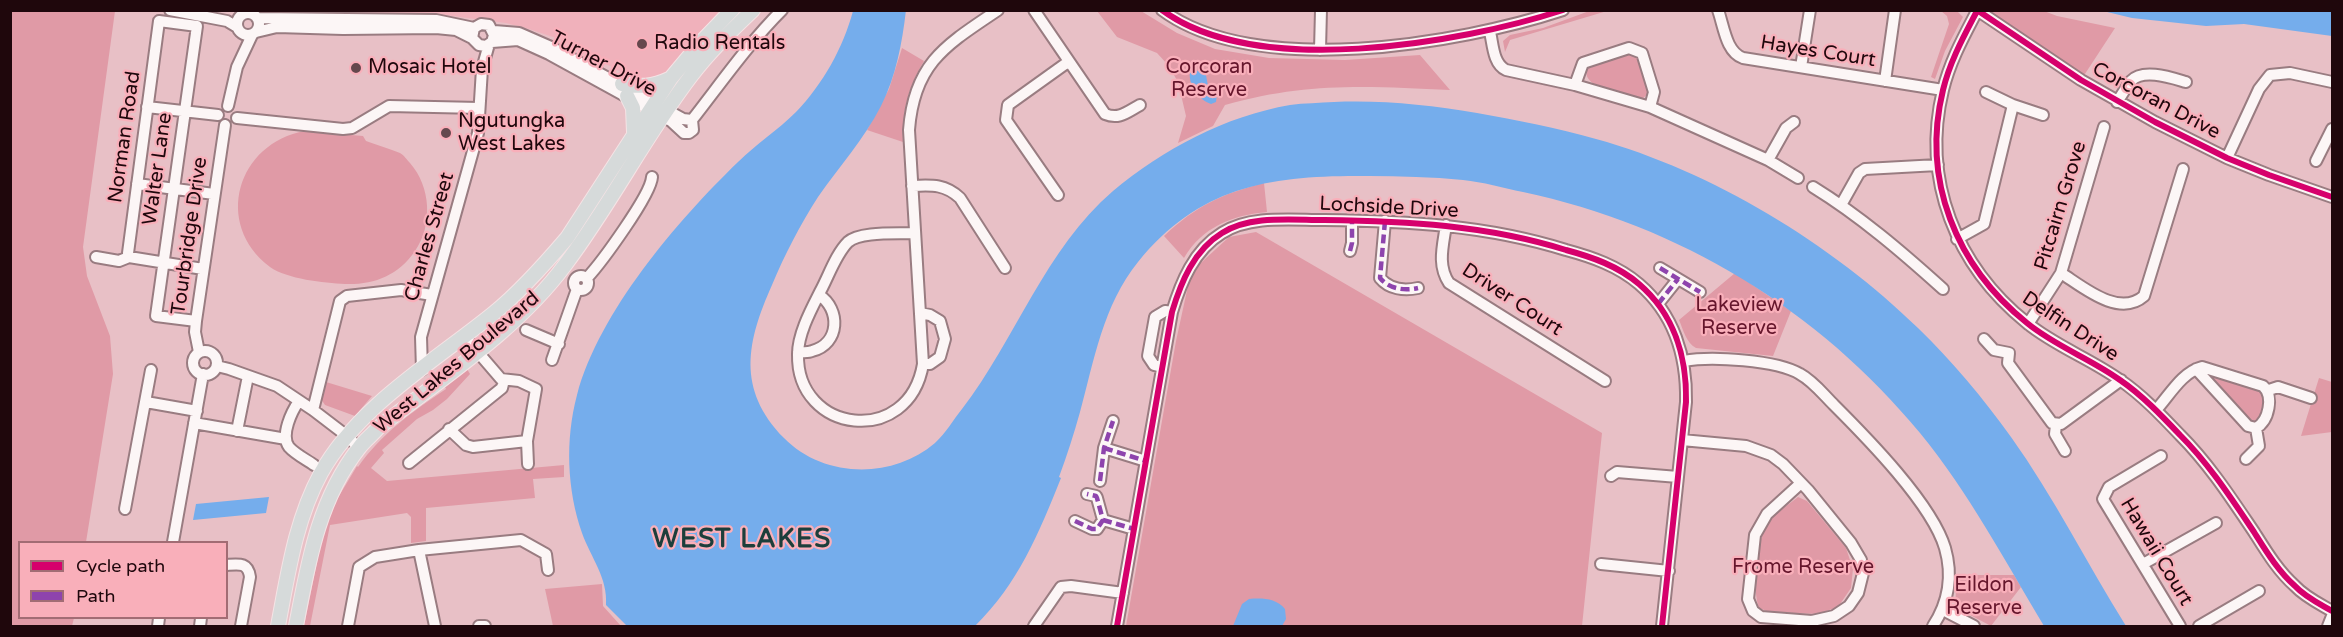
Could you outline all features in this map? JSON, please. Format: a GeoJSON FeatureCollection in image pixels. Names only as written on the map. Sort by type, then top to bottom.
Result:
{"type":"FeatureCollection","features":[{"type":"Feature","properties":{"kind":"main road","name":"West Lakes Boulevard"},"geometry":{"type":"LineString","coordinates":[[278,627],[293,545],[301,520],[321,474],[347,436],[383,399],[422,370],[526,284],[552,256],[567,238],[671,78],[732,10]]}},
{"type":"Feature","properties":{"kind":"main road","name":"West Lakes Boulevard"},"geometry":{"type":"LineString","coordinates":[[296,627],[309,555],[318,525],[341,476],[359,448],[378,428],[510,323],[566,268],[664,113],[706,58],[726,35],[753,10]]}},
{"type":"Feature","properties":{"kind":"main road"},"geometry":{"type":"LineString","coordinates":[[634,134],[633,108],[625,90],[657,85],[671,78]]}},
{"type":"Feature","properties":{"kind":"street","name":"Turner Drive"},"geometry":{"type":"LineString","coordinates":[[170,10],[227,21],[245,29],[277,27],[436,28],[456,30],[483,38],[519,33],[551,47],[664,113],[685,122],[756,36],[782,10]]}},
{"type":"Feature","properties":{"kind":"street","name":"Turner Drive"},"geometry":{"type":"LineString","coordinates":[[216,10],[245,29]]}},
{"type":"Feature","properties":{"kind":"street"},"geometry":{"type":"LineString","coordinates":[[914,233],[862,236],[848,243],[819,295],[802,335],[798,352],[799,369],[804,386],[811,398],[832,414],[860,421],[888,416],[901,408],[911,397],[918,384],[923,364],[914,233],[910,113],[923,73],[955,39],[998,10]]}},
{"type":"Feature","properties":{"kind":"street"},"geometry":{"type":"LineString","coordinates":[[1034,10],[1105,114],[1113,118],[1121,116],[1140,105]]}},
{"type":"Feature","properties":{"kind":"street"},"geometry":{"type":"LineString","coordinates":[[1162,10],[1194,29],[1238,43],[1320,50],[1410,45],[1490,32],[1563,10]]}},
{"type":"Feature","properties":{"kind":"street"},"geometry":{"type":"LineString","coordinates":[[1320,50],[1321,10]]}},
{"type":"Feature","properties":{"kind":"street","name":"Hayes Court"},"geometry":{"type":"LineString","coordinates":[[1718,10],[1734,55],[1943,90]]}},
{"type":"Feature","properties":{"kind":"street"},"geometry":{"type":"LineString","coordinates":[[1801,67],[1810,10]]}},
{"type":"Feature","properties":{"kind":"street"},"geometry":{"type":"LineString","coordinates":[[1885,81],[1895,10]]}},
{"type":"Feature","properties":{"kind":"street","name":"Delfin Drive"},"geometry":{"type":"LineString","coordinates":[[1977,11],[1958,48],[1943,90],[1937,137],[1938,165],[1945,205],[1958,239],[1971,263],[1992,292],[2028,324],[2121,380],[2156,410],[2188,443],[2220,482],[2275,564],[2295,587],[2332,611]]}},
{"type":"Feature","properties":{"kind":"street","name":"Corcoran Drive"},"geometry":{"type":"LineString","coordinates":[[1977,11],[2117,102],[2227,158],[2332,197]]}},
{"type":"Feature","properties":{"kind":"street","name":"Turner Drive"},"geometry":{"type":"LineString","coordinates":[[245,29],[248,12],[257,18],[436,20],[483,38]]}},
{"type":"Feature","properties":{"kind":"street"},"geometry":{"type":"LineString","coordinates":[[228,106],[233,79],[244,49],[245,29],[259,25],[257,18]]}},
{"type":"Feature","properties":{"kind":"street","name":"Norman Road"},"geometry":{"type":"LineString","coordinates":[[129,257],[159,21]]}},
{"type":"Feature","properties":{"kind":"street","name":"Walter Lane"},"geometry":{"type":"LineString","coordinates":[[159,21],[197,26],[156,316],[196,321]]}},
{"type":"Feature","properties":{"kind":"street"},"geometry":{"type":"LineString","coordinates":[[1490,32],[1496,59],[1501,68],[1575,85],[1650,107],[1768,160],[1798,178]]}},
{"type":"Feature","properties":{"kind":"street","name":"Charles Street"},"geometry":{"type":"LineString","coordinates":[[422,370],[421,337],[478,133],[483,38]]}},
{"type":"Feature","properties":{"kind":"street"},"geometry":{"type":"LineString","coordinates":[[1575,85],[1583,63],[1629,48],[1642,53],[1654,92],[1650,107]]}},
{"type":"Feature","properties":{"kind":"street"},"geometry":{"type":"LineString","coordinates":[[1058,195],[1006,120],[1006,112],[1008,105],[1068,62]]}},
{"type":"Feature","properties":{"kind":"street"},"geometry":{"type":"LineString","coordinates":[[2227,158],[2259,89],[2270,75],[2290,73],[2332,82]]}},
{"type":"Feature","properties":{"kind":"street"},"geometry":{"type":"LineString","coordinates":[[2117,102],[2131,81],[2138,76],[2148,75],[2186,82]]}},
{"type":"Feature","properties":{"kind":"street"},"geometry":{"type":"LineString","coordinates":[[1986,92],[2013,105],[2043,115]]}},
{"type":"Feature","properties":{"kind":"street"},"geometry":{"type":"LineString","coordinates":[[1958,239],[1984,225],[2013,105]]}},
{"type":"Feature","properties":{"kind":"street"},"geometry":{"type":"LineString","coordinates":[[228,106],[220,109],[219,120],[225,125],[232,124],[237,118]]}},
{"type":"Feature","properties":{"kind":"street"},"geometry":{"type":"LineString","coordinates":[[228,106],[235,110],[237,118]]}},
{"type":"Feature","properties":{"kind":"street"},"geometry":{"type":"LineString","coordinates":[[237,118],[343,129],[352,128],[388,106],[479,108]]}},
{"type":"Feature","properties":{"kind":"street"},"geometry":{"type":"LineString","coordinates":[[147,107],[218,115]]}},
{"type":"Feature","properties":{"kind":"street"},"geometry":{"type":"LineString","coordinates":[[1768,160],[1786,128],[1794,122]]}},
{"type":"Feature","properties":{"kind":"street","name":"Tourbridge Drive"},"geometry":{"type":"LineString","coordinates":[[199,352],[195,332],[196,321],[225,125]]}},
{"type":"Feature","properties":{"kind":"street","name":"Pitcairn Grove"},"geometry":{"type":"LineString","coordinates":[[2028,324],[2061,273],[2104,127]]}},
{"type":"Feature","properties":{"kind":"street"},"geometry":{"type":"LineString","coordinates":[[2316,161],[2332,129]]}},
{"type":"Feature","properties":{"kind":"street"},"geometry":{"type":"LineString","coordinates":[[1841,205],[1859,173],[1865,169],[1938,165]]}},
{"type":"Feature","properties":{"kind":"street"},"geometry":{"type":"LineString","coordinates":[[2061,273],[2099,297],[2127,305],[2137,302],[2144,296],[2183,169]]}},
{"type":"Feature","properties":{"kind":"street"},"geometry":{"type":"LineString","coordinates":[[552,360],[579,281],[635,212],[651,184],[652,177]]}},
{"type":"Feature","properties":{"kind":"street"},"geometry":{"type":"LineString","coordinates":[[137,184],[214,194]]}},
{"type":"Feature","properties":{"kind":"street"},"geometry":{"type":"LineString","coordinates":[[912,186],[936,185],[952,191],[960,198],[1005,267]]}},
{"type":"Feature","properties":{"kind":"street"},"geometry":{"type":"LineString","coordinates":[[1813,187],[1894,245],[1943,289]]}},
{"type":"Feature","properties":{"kind":"street","name":"Lochside Drive"},"geometry":{"type":"LineString","coordinates":[[1117,627],[1172,312],[1188,270],[1221,232],[1242,224],[1273,220],[1385,221],[1446,225],[1533,240],[1598,260],[1639,284],[1658,304],[1678,340],[1687,380],[1662,627]]}},
{"type":"Feature","properties":{"kind":"street","name":"Lochside Drive"},"geometry":{"type":"LineString","coordinates":[[1350,251],[1352,221]]}},
{"type":"Feature","properties":{"kind":"street","name":"Lochside Drive"},"geometry":{"type":"LineString","coordinates":[[1385,221],[1380,278],[1385,284],[1401,290],[1418,288]]}},
{"type":"Feature","properties":{"kind":"street","name":"Driver Court"},"geometry":{"type":"LineString","coordinates":[[1446,225],[1441,265],[1449,283],[1605,381]]}},
{"type":"Feature","properties":{"kind":"street"},"geometry":{"type":"LineString","coordinates":[[552,256],[579,281]]}},
{"type":"Feature","properties":{"kind":"street"},"geometry":{"type":"LineString","coordinates":[[96,257],[118,261],[129,257],[203,268]]}},
{"type":"Feature","properties":{"kind":"street"},"geometry":{"type":"LineString","coordinates":[[1660,268],[1700,292]]}},
{"type":"Feature","properties":{"kind":"street"},"geometry":{"type":"LineString","coordinates":[[1658,304],[1678,279]]}},
{"type":"Feature","properties":{"kind":"street"},"geometry":{"type":"LineString","coordinates":[[313,410],[340,301],[347,296],[401,290],[432,295]]}},
{"type":"Feature","properties":{"kind":"street"},"geometry":{"type":"LineString","coordinates":[[798,352],[812,352],[820,348],[833,332],[836,320],[832,306],[819,295]]}},
{"type":"Feature","properties":{"kind":"street"},"geometry":{"type":"LineString","coordinates":[[1162,367],[1154,365],[1148,356],[1155,317],[1166,310],[1172,312]]}},
{"type":"Feature","properties":{"kind":"street"},"geometry":{"type":"LineString","coordinates":[[920,313],[930,315],[940,321],[945,339],[940,357],[930,364],[923,364]]}},
{"type":"Feature","properties":{"kind":"street"},"geometry":{"type":"LineString","coordinates":[[526,330],[559,344]]}},
{"type":"Feature","properties":{"kind":"street"},"geometry":{"type":"LineString","coordinates":[[464,336],[501,379],[519,381],[536,389],[527,441],[528,464]]}},
{"type":"Feature","properties":{"kind":"street"},"geometry":{"type":"LineString","coordinates":[[1984,339],[1994,350],[2008,353],[2008,363],[2052,423],[2056,425],[2061,424],[2121,380]]}},
{"type":"Feature","properties":{"kind":"street"},"geometry":{"type":"LineString","coordinates":[[422,344],[439,356]]}},
{"type":"Feature","properties":{"kind":"street"},"geometry":{"type":"LineString","coordinates":[[207,351],[214,355],[217,366],[210,374],[203,375],[194,365],[194,357],[199,352],[207,351]]}},
{"type":"Feature","properties":{"kind":"street"},"geometry":{"type":"LineString","coordinates":[[1684,360],[1712,359],[1782,366],[1802,374],[1867,438],[1936,526],[1945,548],[1949,571],[1948,592],[1943,610],[1933,627]]}},
{"type":"Feature","properties":{"kind":"street"},"geometry":{"type":"LineString","coordinates":[[217,366],[277,386],[313,410],[359,448]]}},
{"type":"Feature","properties":{"kind":"street"},"geometry":{"type":"LineString","coordinates":[[2156,410],[2187,375],[2196,369],[2210,369],[2269,390],[2271,398],[2263,423],[2256,428],[2248,426],[2196,369]]}},
{"type":"Feature","properties":{"kind":"street"},"geometry":{"type":"LineString","coordinates":[[125,509],[151,370]]}},
{"type":"Feature","properties":{"kind":"street"},"geometry":{"type":"LineString","coordinates":[[173,541],[203,375]]}},
{"type":"Feature","properties":{"kind":"street"},"geometry":{"type":"LineString","coordinates":[[237,431],[248,376]]}},
{"type":"Feature","properties":{"kind":"street"},"geometry":{"type":"LineString","coordinates":[[409,463],[502,388],[504,380]]}},
{"type":"Feature","properties":{"kind":"street"},"geometry":{"type":"LineString","coordinates":[[2269,390],[2278,387],[2311,398]]}},
{"type":"Feature","properties":{"kind":"street"},"geometry":{"type":"LineString","coordinates":[[299,401],[292,411],[286,439],[290,448],[314,465]]}},
{"type":"Feature","properties":{"kind":"street"},"geometry":{"type":"LineString","coordinates":[[146,402],[196,411]]}},
{"type":"Feature","properties":{"kind":"street"},"geometry":{"type":"LineString","coordinates":[[1100,481],[1104,448],[1113,422]]}},
{"type":"Feature","properties":{"kind":"street"},"geometry":{"type":"LineString","coordinates":[[194,423],[286,439]]}},
{"type":"Feature","properties":{"kind":"street"},"geometry":{"type":"LineString","coordinates":[[2056,425],[2055,434],[2065,451]]}},
{"type":"Feature","properties":{"kind":"street"},"geometry":{"type":"LineString","coordinates":[[2246,459],[2259,447],[2256,428]]}},
{"type":"Feature","properties":{"kind":"street"},"geometry":{"type":"LineString","coordinates":[[449,429],[466,445],[473,447],[527,441]]}},
{"type":"Feature","properties":{"kind":"street"},"geometry":{"type":"LineString","coordinates":[[1682,440],[1759,449],[1783,464],[1801,483],[1857,552],[1863,566],[1862,582],[1849,606],[1834,616],[1812,621],[1761,616],[1753,611],[1748,599],[1755,535],[1767,514],[1801,483]]}},
{"type":"Feature","properties":{"kind":"street"},"geometry":{"type":"LineString","coordinates":[[1104,448],[1146,461]]}},
{"type":"Feature","properties":{"kind":"street","name":"Hawaii Court"},"geometry":{"type":"LineString","coordinates":[[2161,456],[2109,487],[2103,499],[2181,627]]}},
{"type":"Feature","properties":{"kind":"street"},"geometry":{"type":"LineString","coordinates":[[1611,476],[1617,472],[1678,477]]}},
{"type":"Feature","properties":{"kind":"street"},"geometry":{"type":"LineString","coordinates":[[1075,522],[1097,529],[1103,520],[1096,496],[1087,494]]}},
{"type":"Feature","properties":{"kind":"street"},"geometry":{"type":"LineString","coordinates":[[1103,520],[1134,529]]}},
{"type":"Feature","properties":{"kind":"street"},"geometry":{"type":"LineString","coordinates":[[2143,564],[2216,523]]}},
{"type":"Feature","properties":{"kind":"street"},"geometry":{"type":"LineString","coordinates":[[348,627],[359,567],[375,557],[419,550],[521,540],[546,554],[548,570]]}},
{"type":"Feature","properties":{"kind":"street"},"geometry":{"type":"LineString","coordinates":[[419,550],[435,627]]}},
{"type":"Feature","properties":{"kind":"street"},"geometry":{"type":"LineString","coordinates":[[1601,564],[1669,571]]}},
{"type":"Feature","properties":{"kind":"street"},"geometry":{"type":"LineString","coordinates":[[228,565],[245,565],[249,570],[250,577],[241,627]]}},
{"type":"Feature","properties":{"kind":"street"},"geometry":{"type":"LineString","coordinates":[[1034,627],[1061,587],[1071,586],[1123,593]]}},
{"type":"Feature","properties":{"kind":"street"},"geometry":{"type":"LineString","coordinates":[[2199,627],[2259,591]]}},
{"type":"Feature","properties":{"kind":"street"},"geometry":{"type":"LineString","coordinates":[[1943,610],[1974,627]]}},
{"type":"Feature","properties":{"kind":"street"},"geometry":{"type":"LineString","coordinates":[[2328,627],[2332,616]]}},
{"type":"Feature","properties":{"kind":"street"},"geometry":{"type":"LineString","coordinates":[[479,627],[485,627]]}},
{"type":"Feature","properties":{"kind":"shaded area"},"geometry":{"type":"Polygon","coordinates":[[[259,11],[719,11],[664,74],[652,80],[636,80],[559,39],[506,23],[437,14],[341,16],[259,11]]]}},
{"type":"Feature","properties":{"kind":"green space"},"geometry":{"type":"Polygon","coordinates":[[[11,10],[115,11],[83,247],[87,276],[110,336],[113,374],[86,541],[18,541],[18,619],[74,619],[72,626],[11,626],[11,10]]]}},
{"type":"Feature","properties":{"kind":"green space"},"geometry":{"type":"Polygon","coordinates":[[[1592,10],[1607,11],[1510,40],[1505,52],[1503,41],[1510,35],[1543,28],[1592,10]]]}},
{"type":"Feature","properties":{"kind":"green space","name":"Corcoran Reserve"},"geometry":{"type":"Polygon","coordinates":[[[1097,11],[1141,11],[1177,33],[1215,49],[1269,58],[1345,60],[1420,55],[1450,90],[1337,87],[1282,92],[1225,105],[1213,126],[1178,143],[1186,116],[1178,82],[1168,65],[1157,53],[1117,37],[1097,11]]]}},
{"type":"Feature","properties":{"kind":"green space"},"geometry":{"type":"Polygon","coordinates":[[[1941,11],[1957,11],[1963,17],[1945,51],[1935,79],[1931,77],[1949,24],[1947,16],[1941,11]]]}},
{"type":"Feature","properties":{"kind":"green space"},"geometry":{"type":"Polygon","coordinates":[[[1977,11],[2044,11],[2057,16],[2115,28],[2081,80],[1977,11]]]}},
{"type":"Feature","properties":{"kind":"green space"},"geometry":{"type":"Polygon","coordinates":[[[902,48],[924,61],[907,100],[903,142],[867,130],[889,89],[902,48]]]}},
{"type":"Feature","properties":{"kind":"green space"},"geometry":{"type":"Polygon","coordinates":[[[1630,53],[1636,54],[1639,58],[1649,93],[1642,99],[1604,89],[1588,79],[1586,72],[1590,64],[1630,53]]]}},
{"type":"Feature","properties":{"kind":"green space"},"geometry":{"type":"Polygon","coordinates":[[[305,131],[363,136],[366,141],[401,154],[417,173],[426,195],[425,230],[415,251],[393,273],[375,281],[355,284],[306,280],[286,275],[270,267],[252,249],[242,229],[238,208],[241,187],[249,168],[263,151],[282,139],[305,131]]]}},
{"type":"Feature","properties":{"kind":"green space"},"geometry":{"type":"Polygon","coordinates":[[[1264,183],[1267,212],[1242,216],[1219,225],[1200,238],[1184,258],[1164,236],[1210,202],[1264,183]]]}},
{"type":"Feature","properties":{"kind":"green space"},"geometry":{"type":"Polygon","coordinates":[[[1256,232],[1602,433],[1582,626],[1126,626],[1176,341],[1191,272],[1229,237],[1256,232]]]}},
{"type":"Feature","properties":{"kind":"green space","name":"Lakeview Reserve"},"geometry":{"type":"Polygon","coordinates":[[[1735,273],[1791,311],[1773,356],[1696,348],[1685,336],[1679,320],[1735,273]]]}},
{"type":"Feature","properties":{"kind":"green space"},"geometry":{"type":"Polygon","coordinates":[[[467,369],[470,374],[447,399],[417,419],[382,450],[384,453],[371,468],[387,481],[564,465],[564,477],[533,479],[535,498],[426,508],[426,541],[411,543],[411,517],[407,513],[330,525],[310,626],[304,626],[323,533],[336,501],[357,466],[398,424],[446,389],[445,387],[467,369]]]}},
{"type":"Feature","properties":{"kind":"green space"},"geometry":{"type":"Polygon","coordinates":[[[2209,373],[2262,389],[2266,399],[2258,422],[2249,422],[2207,375],[2209,373]]]}},
{"type":"Feature","properties":{"kind":"green space"},"geometry":{"type":"Polygon","coordinates":[[[2319,378],[2332,382],[2332,432],[2301,436],[2319,378]]]}},
{"type":"Feature","properties":{"kind":"green space"},"geometry":{"type":"Polygon","coordinates":[[[326,382],[372,396],[355,416],[325,405],[321,399],[326,382]]]}},
{"type":"Feature","properties":{"kind":"green space","name":"Frome Reserve"},"geometry":{"type":"Polygon","coordinates":[[[1798,497],[1807,501],[1846,548],[1853,569],[1851,588],[1838,607],[1818,614],[1769,612],[1759,608],[1757,600],[1756,564],[1761,540],[1769,522],[1775,515],[1798,497]]]}},
{"type":"Feature","properties":{"kind":"green space","name":"Eildon Reserve"},"geometry":{"type":"Polygon","coordinates":[[[1957,575],[2014,575],[2021,587],[1991,626],[1955,607],[1957,575]]]}},
{"type":"Feature","properties":{"kind":"green space"},"geometry":{"type":"Polygon","coordinates":[[[602,584],[603,606],[621,626],[553,626],[545,589],[602,584]]]}},
{"type":"Feature","properties":{"kind":"water","name":"WEST LAKES"},"geometry":{"type":"Polygon","coordinates":[[[906,10],[898,60],[881,106],[867,130],[818,197],[793,240],[763,306],[752,345],[753,383],[758,401],[769,420],[784,438],[800,451],[818,461],[838,467],[879,468],[918,455],[935,443],[981,382],[1050,267],[1089,214],[1132,176],[1174,148],[1242,117],[1290,105],[1370,102],[1441,108],[1552,128],[1640,153],[1683,170],[1768,214],[1848,268],[1918,328],[1989,408],[2042,483],[2126,626],[2044,626],[1955,479],[1920,433],[1880,389],[1837,348],[1791,311],[1742,279],[1691,250],[1637,226],[1581,207],[1486,184],[1428,177],[1334,176],[1271,182],[1242,189],[1214,200],[1187,216],[1162,236],[1138,262],[1116,296],[1101,334],[1059,477],[1061,478],[1044,518],[1015,575],[990,610],[975,626],[627,626],[606,605],[602,577],[582,533],[573,500],[569,447],[573,412],[588,364],[622,300],[666,240],[714,186],[745,155],[796,112],[815,90],[838,52],[853,11],[906,10]]]}},
{"type":"Feature","properties":{"kind":"water"},"geometry":{"type":"Polygon","coordinates":[[[2103,11],[2332,11],[2332,36],[2244,24],[2206,26],[2132,18],[2103,11]]]}},
{"type":"Feature","properties":{"kind":"water"},"geometry":{"type":"Polygon","coordinates":[[[1196,70],[1206,75],[1208,86],[1217,94],[1216,102],[1211,104],[1207,102],[1195,91],[1190,72],[1196,70]]]}},
{"type":"Feature","properties":{"kind":"water"},"geometry":{"type":"Polygon","coordinates":[[[269,497],[266,513],[193,520],[196,504],[269,497]]]}},
{"type":"Feature","properties":{"kind":"water"},"geometry":{"type":"Polygon","coordinates":[[[1249,599],[1268,600],[1281,605],[1285,609],[1286,619],[1282,626],[1233,626],[1242,604],[1249,599]]]}},
{"type":"Feature","properties":{"kind":"marked path"},"geometry":{"type":"LineString","coordinates":[[1350,251],[1352,221]]}},
{"type":"Feature","properties":{"kind":"marked path"},"geometry":{"type":"LineString","coordinates":[[1385,221],[1380,278],[1388,285],[1397,288],[1418,288]]}},
{"type":"Feature","properties":{"kind":"marked path"},"geometry":{"type":"LineString","coordinates":[[1660,268],[1700,292]]}},
{"type":"Feature","properties":{"kind":"marked path"},"geometry":{"type":"LineString","coordinates":[[1658,304],[1678,279]]}},
{"type":"Feature","properties":{"kind":"marked path"},"geometry":{"type":"LineString","coordinates":[[1100,481],[1104,448],[1113,421]]}},
{"type":"Feature","properties":{"kind":"marked path"},"geometry":{"type":"LineString","coordinates":[[1104,448],[1146,461]]}},
{"type":"Feature","properties":{"kind":"marked path"},"geometry":{"type":"LineString","coordinates":[[1075,521],[1097,529],[1103,520],[1096,496],[1087,494]]}},
{"type":"Feature","properties":{"kind":"marked path"},"geometry":{"type":"LineString","coordinates":[[1103,520],[1134,529]]}},
{"type":"Feature","properties":{"kind":"cycle path"},"geometry":{"type":"LineString","coordinates":[[1162,10],[1202,31],[1249,44],[1302,49],[1358,49],[1415,43],[1520,23],[1563,10]]}},
{"type":"Feature","properties":{"kind":"cycle path"},"geometry":{"type":"LineString","coordinates":[[1977,10],[2081,80],[2155,122],[2227,158],[2332,197]]}},
{"type":"Feature","properties":{"kind":"cycle path"},"geometry":{"type":"LineString","coordinates":[[1977,11],[1949,69],[1937,124],[1937,156],[1941,188],[1950,219],[1963,248],[1981,275],[2002,300],[2027,323],[2049,339],[2120,380],[2159,413],[2210,469],[2283,574],[2303,594],[2332,611]]}},
{"type":"Feature","properties":{"kind":"cycle path"},"geometry":{"type":"LineString","coordinates":[[1117,626],[1172,312],[1180,289],[1196,258],[1212,240],[1222,233],[1245,223],[1285,219],[1416,223],[1506,235],[1576,253],[1604,263],[1631,278],[1651,296],[1670,323],[1676,337],[1686,385],[1662,626]]}},
{"type":"Feature","properties":{"kind":"place","name":"Radio Rentals"},"geometry":{"type":"Point","coordinates":[642,44]}},
{"type":"Feature","properties":{"kind":"place","name":"Mosaic Hotel"},"geometry":{"type":"Point","coordinates":[356,68]}},
{"type":"Feature","properties":{"kind":"place","name":"Ngutungka West Lakes"},"geometry":{"type":"Point","coordinates":[446,133]}},
{"type":"Feature","properties":{"kind":"district","name":"WEST LAKES"},"geometry":{"type":"Point","coordinates":[742,540]}}]}
